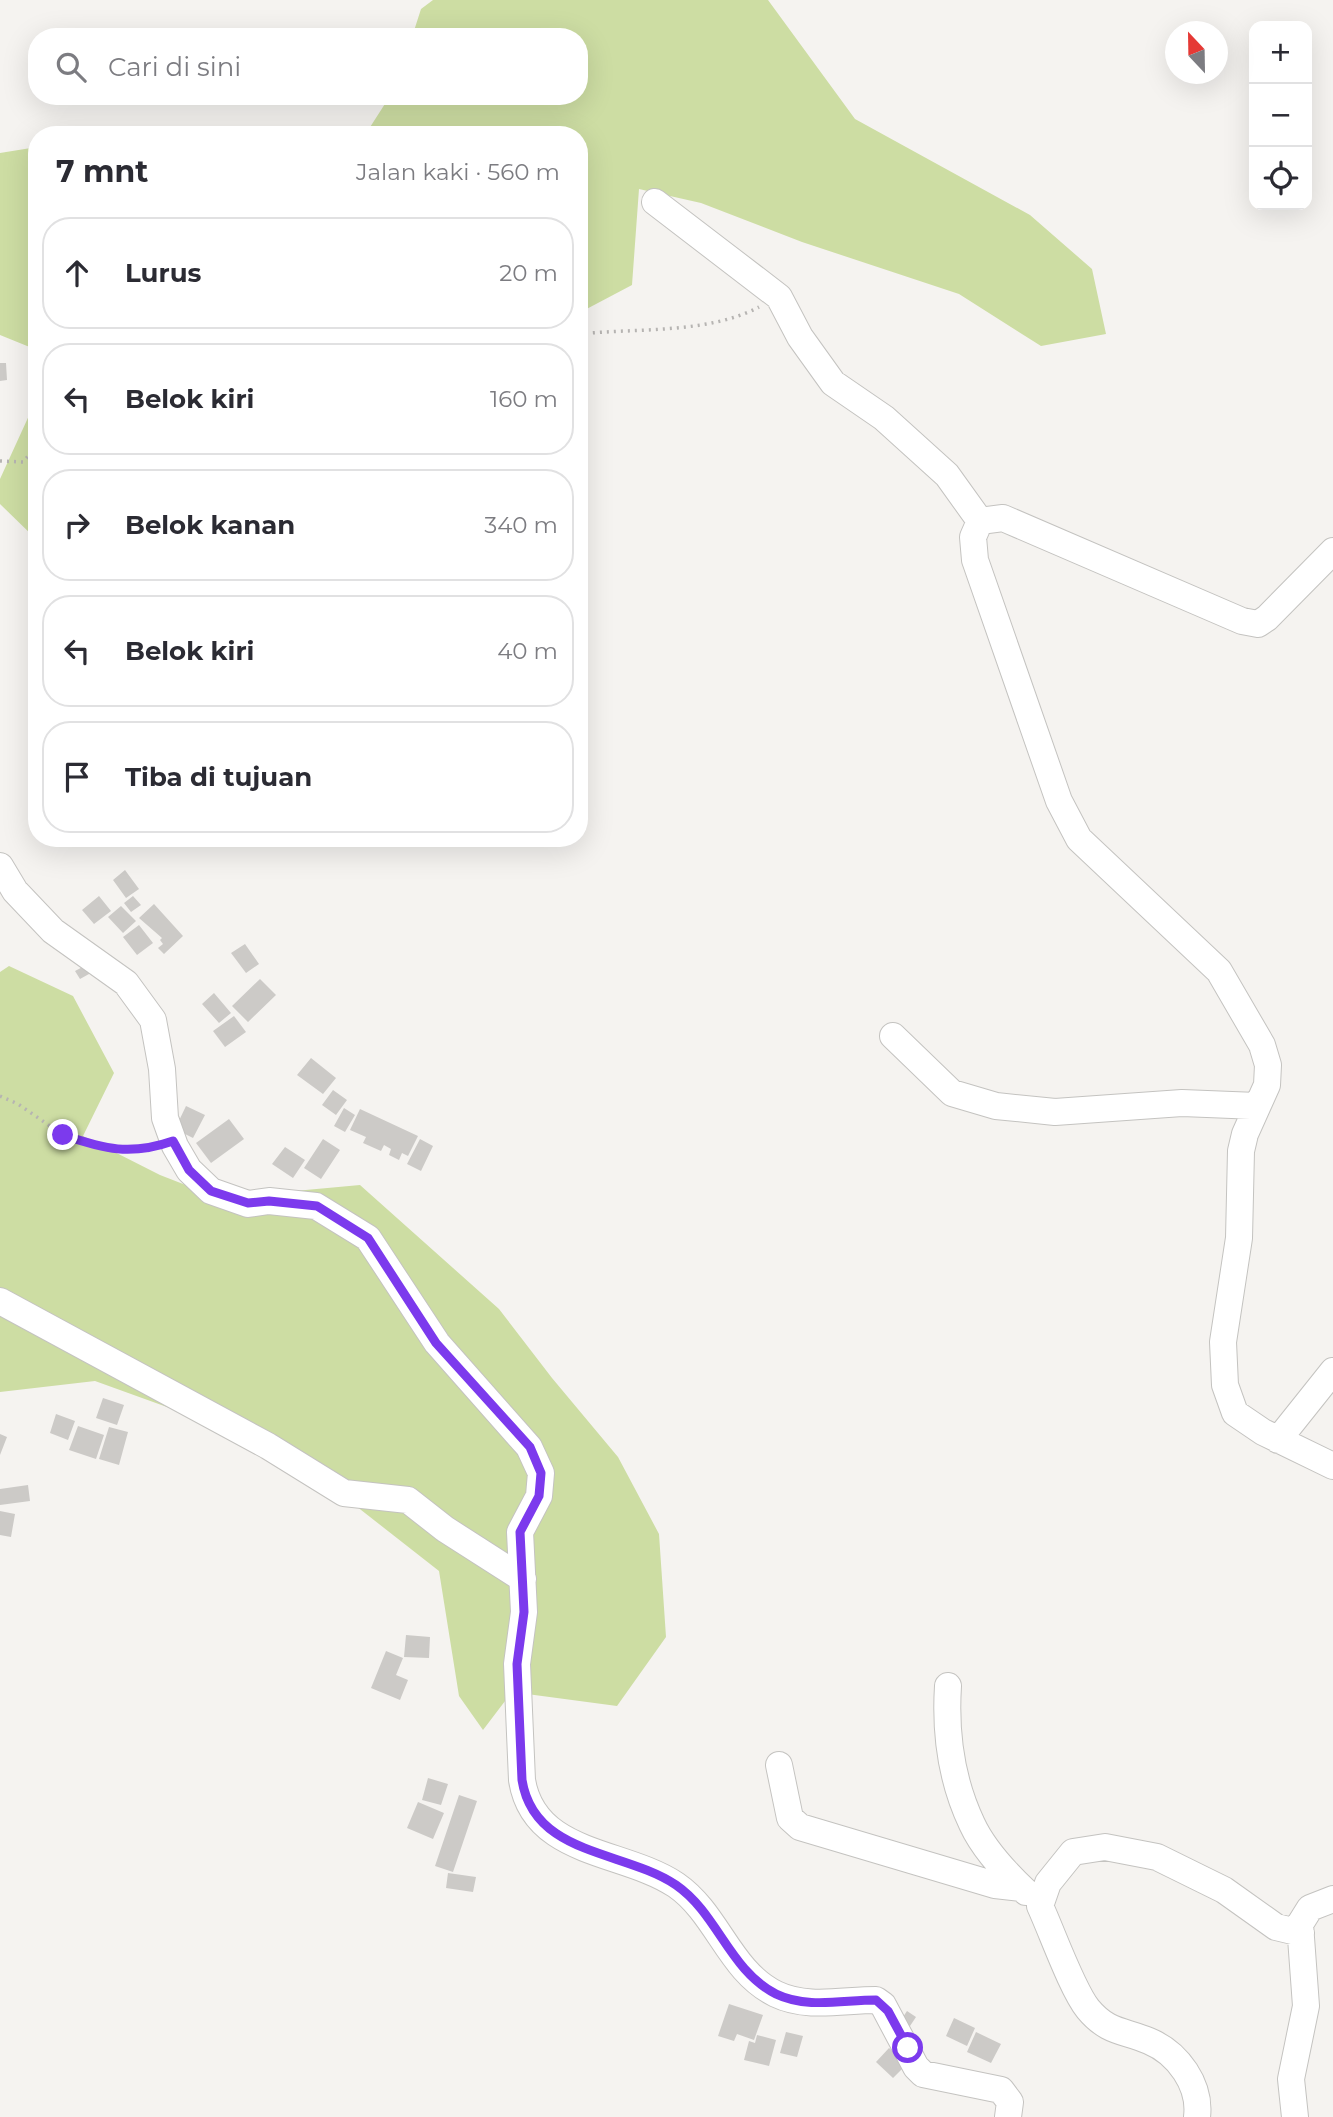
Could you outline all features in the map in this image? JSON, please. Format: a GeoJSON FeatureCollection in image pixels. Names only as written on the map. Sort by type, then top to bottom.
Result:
{"type":"FeatureCollection","features":[{"type":"Feature","properties":{"kind":"street"},"geometry":{"type":"LineString","coordinates":[[655,202],[779,297],[800,337],[833,383],[884,418],[947,475],[980,521]]}},
{"type":"Feature","properties":{"kind":"street"},"geometry":{"type":"LineString","coordinates":[[980,521],[1003,518],[1242,621],[1258,624],[1333,551]]}},
{"type":"Feature","properties":{"kind":"street"},"geometry":{"type":"LineString","coordinates":[[980,521],[973,537],[975,560],[1059,801],[1079,839],[1110,872],[1219,971],[1262,1045],[1268,1065],[1268,1085],[1245,1134],[1241,1152],[1239,1238],[1223,1342],[1225,1385],[1235,1413],[1278,1440],[1333,1466]]}},
{"type":"Feature","properties":{"kind":"street"},"geometry":{"type":"LineString","coordinates":[[0,866],[15,891],[53,931],[126,984],[153,1020],[162,1069],[165,1118],[173,1141],[189,1170],[211,1191],[248,1203],[269,1201],[317,1206],[368,1238],[436,1343],[530,1447],[538,1464],[539,1496],[520,1532],[524,1612],[517,1664],[522,1780],[525,1797],[531,1809],[560,1838],[581,1849],[626,1860],[678,1886],[700,1909],[748,1975],[778,1995],[808,2003],[876,2000],[883,2005],[916,2067],[923,2074],[1001,2090],[1010,2102],[1008,2117]]}},
{"type":"Feature","properties":{"kind":"street"},"geometry":{"type":"LineString","coordinates":[[893,1036],[952,1093],[996,1106],[1055,1112],[1182,1102],[1257,1106]]}},
{"type":"Feature","properties":{"kind":"street"},"geometry":{"type":"LineString","coordinates":[[0,1301],[268,1446],[344,1493],[408,1500],[445,1529],[523,1579]]}},
{"type":"Feature","properties":{"kind":"street"},"geometry":{"type":"LineString","coordinates":[[1278,1440],[1333,1371]]}},
{"type":"Feature","properties":{"kind":"street"},"geometry":{"type":"LineString","coordinates":[[948,1686],[945,1720],[952,1762],[972,1826],[1031,1897],[1087,2008],[1110,2030],[1151,2042],[1186,2068],[1199,2103],[1198,2117]]}},
{"type":"Feature","properties":{"kind":"street"},"geometry":{"type":"LineString","coordinates":[[779,1765],[790,1818],[800,1827],[1031,1897]]}},
{"type":"Feature","properties":{"kind":"street"},"geometry":{"type":"LineString","coordinates":[[1031,1897],[1048,1882],[1073,1852],[1105,1847],[1157,1857],[1224,1890],[1276,1927],[1301,1933]]}},
{"type":"Feature","properties":{"kind":"street"},"geometry":{"type":"LineString","coordinates":[[1295,2117],[1291,2079],[1306,2006],[1300,1924],[1310,1908],[1333,1899]]}},
{"type":"Feature","properties":{"kind":"path"},"geometry":{"type":"LineString","coordinates":[[588,333],[706,325],[744,315],[779,297]]}},
{"type":"Feature","properties":{"kind":"path"},"geometry":{"type":"LineString","coordinates":[[0,461],[23,462],[28,456]]}},
{"type":"Feature","properties":{"kind":"path"},"geometry":{"type":"LineString","coordinates":[[0,1096],[18,1104],[63,1135],[99,1147],[146,1151],[173,1141]]}},
{"type":"Feature","properties":{"kind":"green space"},"geometry":{"type":"Polygon","coordinates":[[[433,0],[768,0],[855,119],[1030,215],[1092,269],[1106,334],[1041,346],[959,294],[802,242],[701,203],[639,189],[632,285],[588,308],[588,126],[371,126],[384,105],[588,105],[588,28],[415,28],[421,9],[433,0]]]}},
{"type":"Feature","properties":{"kind":"green space"},"geometry":{"type":"Polygon","coordinates":[[[28,148],[28,346],[0,335],[0,153],[28,148]]]}},
{"type":"Feature","properties":{"kind":"green space"},"geometry":{"type":"Polygon","coordinates":[[[28,418],[28,531],[0,504],[0,479],[28,418]]]}},
{"type":"Feature","properties":{"kind":"green space"},"geometry":{"type":"Polygon","coordinates":[[[9,966],[73,996],[114,1073],[83,1136],[160,1175],[219,1198],[360,1185],[499,1309],[618,1457],[659,1534],[666,1637],[617,1706],[512,1692],[483,1730],[459,1696],[439,1571],[356,1506],[214,1424],[95,1381],[0,1392],[0,972],[9,966]]]}},
{"type":"Feature","properties":{"kind":"building"},"geometry":{"type":"Polygon","coordinates":[[[0,363],[6,363],[7,380],[0,381],[0,363]]]}},
{"type":"Feature","properties":{"kind":"building"},"geometry":{"type":"Polygon","coordinates":[[[125,870],[139,889],[126,898],[113,880],[125,870]]]}},
{"type":"Feature","properties":{"kind":"building"},"geometry":{"type":"Polygon","coordinates":[[[99,896],[111,911],[94,924],[82,910],[99,896]]]}},
{"type":"Feature","properties":{"kind":"building"},"geometry":{"type":"Polygon","coordinates":[[[133,896],[141,905],[131,912],[124,903],[133,896]]]}},
{"type":"Feature","properties":{"kind":"building"},"geometry":{"type":"Polygon","coordinates":[[[154,904],[183,936],[164,954],[158,948],[163,944],[160,940],[162,938],[139,918],[154,904]]]}},
{"type":"Feature","properties":{"kind":"building"},"geometry":{"type":"Polygon","coordinates":[[[121,906],[136,921],[123,933],[108,917],[121,906]]]}},
{"type":"Feature","properties":{"kind":"building"},"geometry":{"type":"Polygon","coordinates":[[[139,925],[153,943],[137,955],[123,937],[139,925]]]}},
{"type":"Feature","properties":{"kind":"building"},"geometry":{"type":"Polygon","coordinates":[[[245,944],[259,964],[246,973],[231,953],[245,944]]]}},
{"type":"Feature","properties":{"kind":"building"},"geometry":{"type":"Polygon","coordinates":[[[94,961],[98,969],[80,979],[75,971],[94,961]]]}},
{"type":"Feature","properties":{"kind":"building"},"geometry":{"type":"Polygon","coordinates":[[[260,979],[276,995],[248,1022],[232,1006],[260,979]]]}},
{"type":"Feature","properties":{"kind":"building"},"geometry":{"type":"Polygon","coordinates":[[[214,993],[231,1013],[219,1023],[202,1004],[214,993]]]}},
{"type":"Feature","properties":{"kind":"building"},"geometry":{"type":"Polygon","coordinates":[[[234,1016],[246,1032],[225,1047],[213,1031],[234,1016]]]}},
{"type":"Feature","properties":{"kind":"building"},"geometry":{"type":"Polygon","coordinates":[[[311,1058],[336,1078],[323,1094],[297,1075],[311,1058]]]}},
{"type":"Feature","properties":{"kind":"building"},"geometry":{"type":"Polygon","coordinates":[[[333,1090],[347,1100],[336,1115],[322,1105],[333,1090]]]}},
{"type":"Feature","properties":{"kind":"building"},"geometry":{"type":"Polygon","coordinates":[[[186,1106],[205,1115],[193,1138],[175,1129],[186,1106]]]}},
{"type":"Feature","properties":{"kind":"building"},"geometry":{"type":"Polygon","coordinates":[[[344,1108],[355,1115],[345,1132],[334,1126],[344,1108]]]}},
{"type":"Feature","properties":{"kind":"building"},"geometry":{"type":"Polygon","coordinates":[[[360,1109],[418,1136],[408,1156],[402,1153],[399,1160],[389,1155],[391,1149],[384,1145],[381,1151],[363,1143],[366,1137],[350,1130],[360,1109]]]}},
{"type":"Feature","properties":{"kind":"building"},"geometry":{"type":"Polygon","coordinates":[[[229,1119],[244,1139],[211,1163],[196,1143],[229,1119]]]}},
{"type":"Feature","properties":{"kind":"building"},"geometry":{"type":"Polygon","coordinates":[[[323,1139],[340,1150],[321,1179],[304,1168],[323,1139]]]}},
{"type":"Feature","properties":{"kind":"building"},"geometry":{"type":"Polygon","coordinates":[[[420,1139],[433,1146],[421,1171],[407,1164],[420,1139]]]}},
{"type":"Feature","properties":{"kind":"building"},"geometry":{"type":"Polygon","coordinates":[[[285,1147],[305,1160],[293,1178],[272,1164],[285,1147]]]}},
{"type":"Feature","properties":{"kind":"building"},"geometry":{"type":"Polygon","coordinates":[[[103,1398],[124,1405],[117,1425],[96,1418],[103,1398]]]}},
{"type":"Feature","properties":{"kind":"building"},"geometry":{"type":"Polygon","coordinates":[[[56,1414],[75,1421],[68,1440],[50,1433],[56,1414]]]}},
{"type":"Feature","properties":{"kind":"building"},"geometry":{"type":"Polygon","coordinates":[[[78,1426],[104,1435],[96,1459],[69,1450],[78,1426]]]}},
{"type":"Feature","properties":{"kind":"building"},"geometry":{"type":"Polygon","coordinates":[[[109,1427],[128,1432],[119,1465],[99,1459],[109,1427]]]}},
{"type":"Feature","properties":{"kind":"building"},"geometry":{"type":"Polygon","coordinates":[[[0,1434],[7,1437],[0,1455],[0,1434]]]}},
{"type":"Feature","properties":{"kind":"building"},"geometry":{"type":"Polygon","coordinates":[[[28,1485],[30,1501],[0,1505],[0,1489],[28,1485]]]}},
{"type":"Feature","properties":{"kind":"building"},"geometry":{"type":"Polygon","coordinates":[[[0,1511],[15,1514],[11,1537],[0,1535],[0,1511]]]}},
{"type":"Feature","properties":{"kind":"building"},"geometry":{"type":"Polygon","coordinates":[[[406,1635],[430,1637],[429,1658],[404,1657],[406,1635]]]}},
{"type":"Feature","properties":{"kind":"building"},"geometry":{"type":"Polygon","coordinates":[[[386,1651],[403,1658],[396,1675],[408,1680],[400,1700],[371,1688],[386,1651]]]}},
{"type":"Feature","properties":{"kind":"building"},"geometry":{"type":"Polygon","coordinates":[[[428,1778],[448,1784],[441,1805],[422,1800],[428,1778]]]}},
{"type":"Feature","properties":{"kind":"building"},"geometry":{"type":"Polygon","coordinates":[[[459,1795],[477,1801],[453,1872],[435,1866],[459,1795]]]}},
{"type":"Feature","properties":{"kind":"building"},"geometry":{"type":"Polygon","coordinates":[[[418,1802],[444,1813],[433,1839],[407,1828],[418,1802]]]}},
{"type":"Feature","properties":{"kind":"building"},"geometry":{"type":"Polygon","coordinates":[[[448,1873],[476,1877],[473,1892],[446,1888],[448,1873]]]}},
{"type":"Feature","properties":{"kind":"building"},"geometry":{"type":"Polygon","coordinates":[[[729,2004],[763,2015],[754,2040],[737,2034],[734,2041],[718,2036],[729,2004]]]}},
{"type":"Feature","properties":{"kind":"building"},"geometry":{"type":"Polygon","coordinates":[[[907,2011],[916,2017],[908,2029],[899,2023],[907,2011]]]}},
{"type":"Feature","properties":{"kind":"building"},"geometry":{"type":"Polygon","coordinates":[[[954,2018],[975,2028],[967,2046],[946,2036],[954,2018]]]}},
{"type":"Feature","properties":{"kind":"building"},"geometry":{"type":"Polygon","coordinates":[[[786,2032],[803,2036],[797,2057],[780,2053],[786,2032]]]}},
{"type":"Feature","properties":{"kind":"building"},"geometry":{"type":"Polygon","coordinates":[[[976,2032],[1001,2044],[991,2063],[967,2052],[976,2032]]]}},
{"type":"Feature","properties":{"kind":"building"},"geometry":{"type":"Polygon","coordinates":[[[757,2035],[776,2040],[769,2066],[744,2060],[749,2041],[755,2043],[757,2035]]]}},
{"type":"Feature","properties":{"kind":"building"},"geometry":{"type":"Polygon","coordinates":[[[889,2048],[907,2064],[893,2078],[876,2062],[889,2048]]]}},
{"type":"Feature","properties":{"kind":"route"},"geometry":{"type":"LineString","coordinates":[[63,1135],[99,1147],[146,1151],[173,1141],[189,1170],[211,1191],[248,1203],[269,1201],[317,1206],[368,1238],[395,1275],[436,1343],[530,1447],[541,1473],[539,1496],[520,1532],[524,1612],[517,1664],[521,1704],[522,1780],[525,1797],[531,1809],[560,1838],[581,1849],[626,1860],[678,1886],[700,1909],[748,1975],[762,1986],[778,1995],[808,2003],[876,2000],[888,2011],[908,2048]]}}]}
